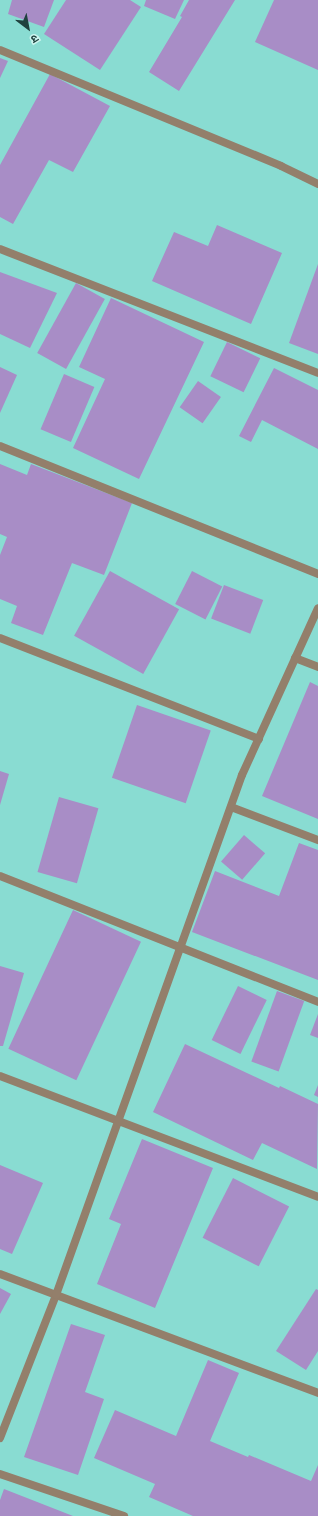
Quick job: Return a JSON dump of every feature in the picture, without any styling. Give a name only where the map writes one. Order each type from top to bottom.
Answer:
[{"type":"street","points":[[0,50],[280,166],[318,184]]},
{"type":"street","points":[[0,249],[318,373]]},
{"type":"street","points":[[0,446],[318,574]]},
{"type":"street","points":[[0,1438],[56,1296],[242,775],[318,608]]},
{"type":"street","points":[[0,638],[259,739]]},
{"type":"street","points":[[296,658],[318,667]]},
{"type":"street","points":[[231,808],[318,840]]},
{"type":"street","points":[[0,876],[318,1002]]},
{"type":"street","points":[[0,1076],[318,1197]]},
{"type":"street","points":[[0,1274],[318,1393]]},
{"type":"street","points":[[0,1474],[124,1516]]},
{"type":"building","points":[[12,0],[54,0],[44,27],[8,14]]},
{"type":"building","points":[[66,0],[130,0],[141,7],[100,70],[44,34]]},
{"type":"building","points":[[146,0],[184,0],[175,19],[144,6]]},
{"type":"building","points":[[189,0],[235,0],[179,91],[149,72],[182,17],[180,16]]},
{"type":"building","points":[[274,0],[318,0],[318,70],[255,42]]},
{"type":"building","points":[[0,58],[8,61],[0,78]]},
{"type":"building","points":[[50,74],[110,106],[73,172],[49,160],[13,224],[0,217],[0,165]]},
{"type":"building","points":[[217,225],[282,253],[251,324],[152,281],[174,232],[208,246]]},
{"type":"building","points":[[318,264],[318,354],[289,343]]},
{"type":"building","points":[[0,272],[57,293],[30,348],[0,334]]},
{"type":"building","points":[[76,283],[105,299],[66,369],[37,353]]},
{"type":"building","points":[[111,298],[204,342],[139,479],[73,448],[105,379],[79,367]]},
{"type":"building","points":[[227,342],[260,358],[244,392],[210,376]]},
{"type":"building","points":[[0,367],[17,375],[0,413]]},
{"type":"building","points":[[274,368],[318,390],[318,449],[262,420],[251,442],[239,436]]},
{"type":"building","points":[[64,374],[94,387],[71,442],[41,429]]},
{"type":"building","points":[[198,381],[221,397],[203,423],[180,407]]},
{"type":"building","points":[[0,464],[27,475],[31,464],[132,503],[104,575],[72,563],[43,635],[11,623],[17,606],[0,599],[0,555],[7,537],[0,534]]},
{"type":"building","points":[[110,571],[179,609],[143,674],[74,636]]},
{"type":"building","points":[[192,571],[222,586],[205,619],[175,604]]},
{"type":"building","points":[[224,585],[263,600],[250,634],[211,619]]},
{"type":"building","points":[[310,682],[318,686],[318,819],[262,796]]},
{"type":"building","points":[[137,705],[211,730],[186,803],[112,778]]},
{"type":"building","points":[[0,771],[9,774],[0,805]]},
{"type":"building","points":[[59,797],[98,808],[77,883],[38,872]]},
{"type":"building","points":[[244,835],[265,853],[242,880],[221,861]]},
{"type":"building","points":[[299,843],[318,850],[318,980],[192,932],[215,871],[279,896]]},
{"type":"building","points":[[73,910],[141,942],[76,1080],[8,1049]]},
{"type":"building","points":[[0,966],[24,973],[3,1046],[0,1046]]},
{"type":"building","points":[[238,986],[267,1000],[240,1054],[212,1040]]},
{"type":"building","points":[[277,991],[304,1001],[279,1071],[251,1061]]},
{"type":"building","points":[[318,1014],[318,1038],[310,1035]]},
{"type":"building","points":[[185,1044],[279,1088],[280,1086],[318,1104],[317,1169],[262,1143],[253,1160],[153,1112]]},
{"type":"building","points":[[318,1085],[318,1097],[314,1095]]},
{"type":"building","points":[[142,1139],[213,1168],[155,1308],[97,1284],[121,1224],[109,1219]]},
{"type":"building","points":[[0,1165],[43,1183],[12,1254],[0,1249]]},
{"type":"building","points":[[233,1178],[289,1207],[259,1266],[203,1238]]},
{"type":"building","points":[[0,1288],[11,1294],[0,1314]]},
{"type":"building","points":[[316,1289],[318,1290],[318,1351],[306,1370],[276,1351]]},
{"type":"building","points":[[71,1324],[105,1335],[85,1392],[104,1399],[78,1475],[24,1457]]},
{"type":"building","points":[[208,1360],[239,1373],[210,1441],[248,1457],[249,1455],[311,1481],[318,1465],[318,1516],[193,1516],[149,1497],[155,1484],[94,1458],[115,1410],[176,1436]]},
{"type":"building","points":[[4,1489],[73,1516],[0,1516],[0,1500]]}]
